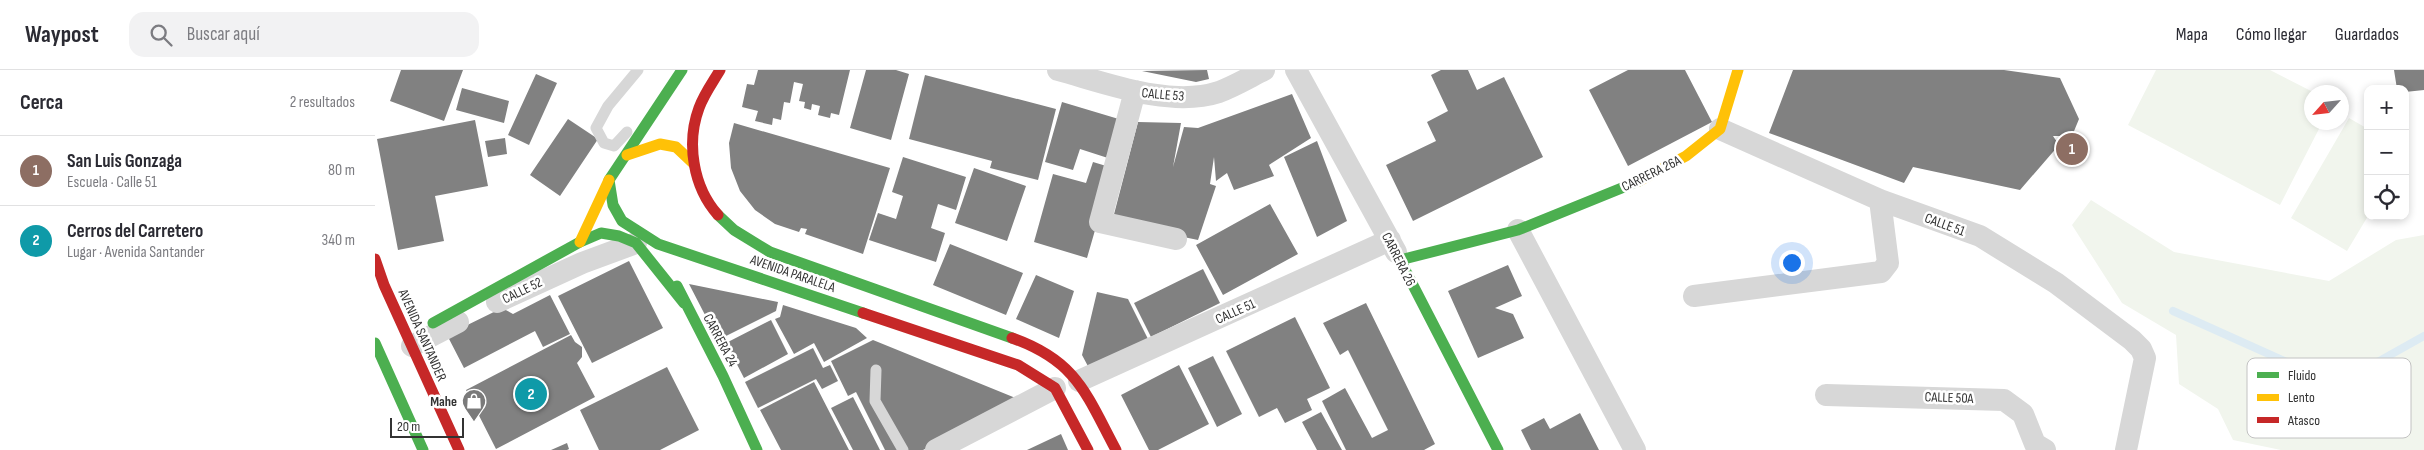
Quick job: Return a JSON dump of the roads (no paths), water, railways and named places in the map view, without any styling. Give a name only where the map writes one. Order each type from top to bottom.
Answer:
[{"type":"main road","points":[[579,242],[615,168],[627,155],[682,70]]},
{"type":"main road","name":"AVENIDA PARALELA","points":[[720,70],[698,109],[694,134],[694,164],[700,188],[715,213],[742,236],[770,252],[1030,344],[1054,357],[1079,381],[1116,450]]},
{"type":"main road","points":[[1720,129],[1735,72]]},
{"type":"main road","name":"CARRERA 26A","points":[[1395,250],[1518,230],[1651,176],[1686,156],[1720,129]]},
{"type":"main road","points":[[627,155],[659,144],[676,147],[694,164]]},
{"type":"main road","name":"AVENIDA PARALELA","points":[[609,180],[610,199],[615,211],[624,225],[647,244],[1018,365],[1055,388]]},
{"type":"main road","name":"CALLE 52","points":[[433,323],[579,242],[601,233],[647,244]]},
{"type":"main road","points":[[647,244],[684,303]]},
{"type":"main road","name":"CARRERA 24","points":[[647,244],[684,303],[723,376],[757,450]]},
{"type":"main road","name":"CARRERA 26","points":[[1395,250],[1498,450]]},
{"type":"main road","name":"AVENIDA SANTANDER","points":[[375,259],[459,450]]},
{"type":"main road","points":[[375,344],[423,450]]},
{"type":"main road","points":[[1055,388],[1088,450]]},
{"type":"street","name":"CALLE 53","points":[[1058,70],[1135,91],[1181,97],[1219,92],[1264,70]]},
{"type":"street","name":"CARRERA 26","points":[[1296,70],[1395,250]]},
{"type":"street","points":[[1135,91],[1100,222],[1176,239]]},
{"type":"street","name":"CALLE 51","points":[[1720,129],[1880,200],[1980,236],[2056,283],[2132,340],[2141,349],[2145,358],[2126,450]]},
{"type":"street","points":[[1695,296],[1881,272],[1888,263],[1880,200]]},
{"type":"street","points":[[1518,230],[1635,450]]},
{"type":"street","name":"CALLE 52","points":[[412,346],[545,279],[647,244]]},
{"type":"street","name":"CALLE 51","points":[[1079,381],[1395,250]]},
{"type":"street","points":[[936,450],[1055,388]]},
{"type":"street","name":"CALLE 50A","points":[[1826,395],[2004,400],[2023,414],[2035,444],[2045,450]]},
{"type":"lane","points":[[638,70],[608,106],[596,128],[604,143],[614,146],[672,70]]},
{"type":"lane","points":[[876,370],[875,401],[903,450]]},
{"type":"waterway","points":[[2173,311],[2278,358]]},
{"type":"waterway","points":[[2385,358],[2424,336]]},
{"type":"place","name":"San Luis Gonzaga","points":[[2072,149]]},
{"type":"place","name":"Cerros del Carretero","points":[[531,394]]},
{"type":"place","name":"Mahe","points":[[474,422]]}]
